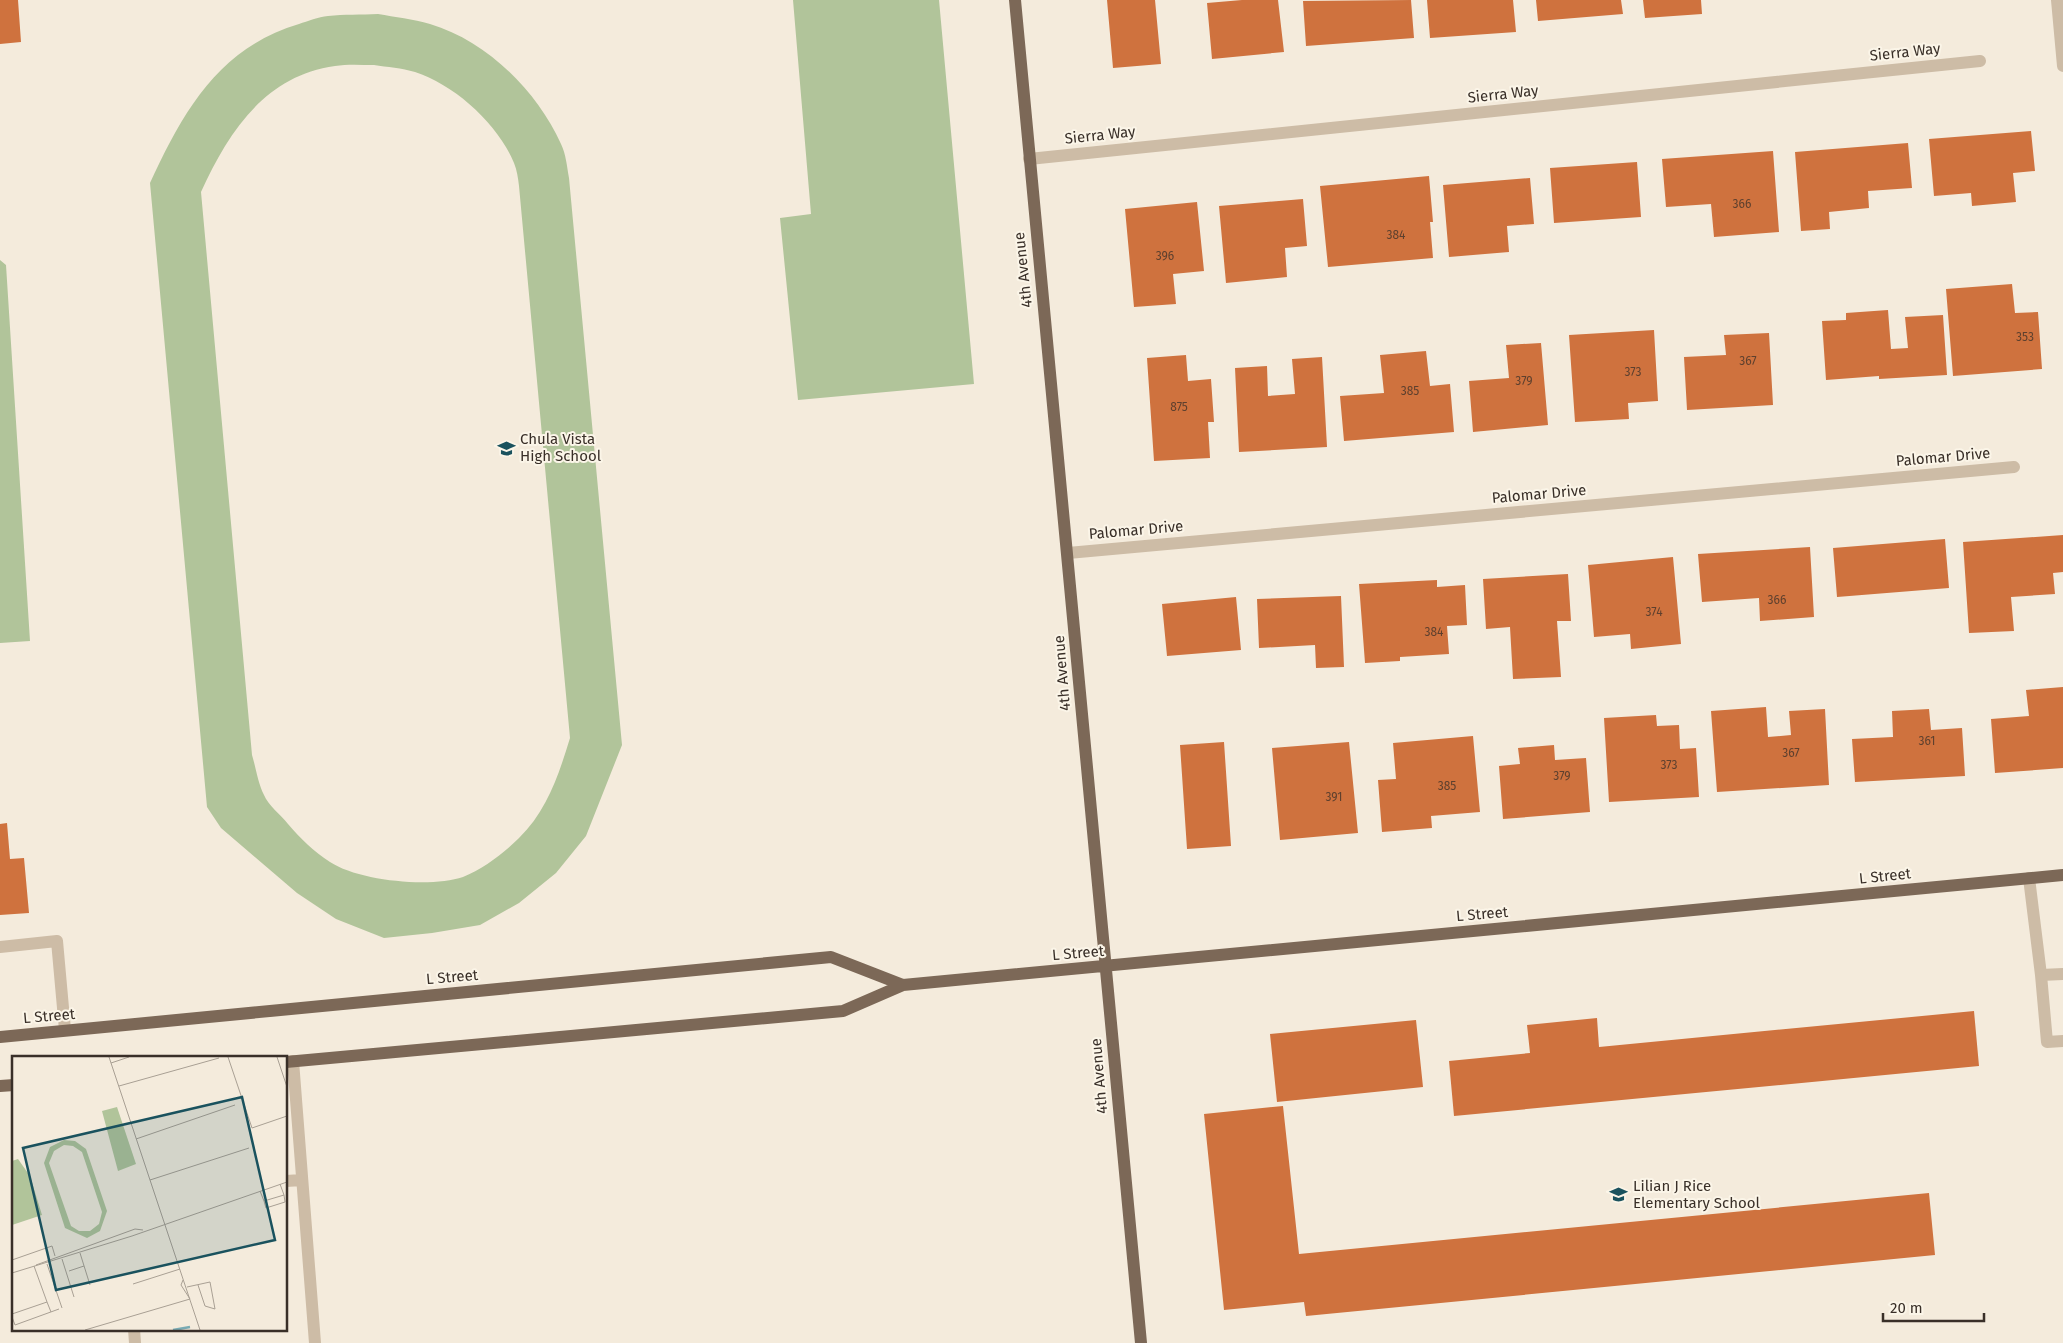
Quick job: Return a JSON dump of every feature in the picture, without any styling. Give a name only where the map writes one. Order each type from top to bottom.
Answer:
[{"type":"main road","name":"4th Avenue","points":[[1014,0],[1068,552],[1141,1343]]},
{"type":"main road","name":"L Street","points":[[289,1061],[843,1012],[903,985],[2063,875]]},
{"type":"main road","name":"L Street","points":[[0,1037],[831,957],[903,985]]},
{"type":"street","points":[[2057,0],[2063,66]]},
{"type":"street","name":"Sierra Way","points":[[1029,158],[1980,61]]},
{"type":"street","name":"Palomar Drive","points":[[1068,552],[2014,467]]},
{"type":"street","points":[[2029,878],[2047,1042],[2063,1041]]},
{"type":"street","points":[[0,947],[57,941],[65,1030]]},
{"type":"street","points":[[2041,975],[2063,974]]},
{"type":"street","points":[[289,1061],[302,1180],[315,1343]]},
{"type":"street","points":[[288,1181],[302,1180]]},
{"type":"street","points":[[134,1330],[135,1343]]},
{"type":"green space","points":[[793,0],[939,0],[974,384],[798,400],[780,218],[811,214]]},
{"type":"green space","points":[[378,14],[430,24],[471,42],[490,55],[524,87],[551,124],[563,148],[569,178],[622,745],[586,836],[556,873],[519,903],[480,925],[384,938],[336,919],[297,893],[221,828],[207,807],[150,183],[190,108],[225,66],[246,49],[271,35],[317,18],[334,15]],"holes":[[[340,65],[374,65],[415,72],[430,78],[460,96],[486,120],[497,134],[507,148],[516,168],[570,738],[545,804],[519,838],[493,860],[471,874],[432,882],[395,881],[376,878],[343,869],[330,862],[318,854],[297,834],[266,799],[260,786],[252,755],[201,192],[223,149],[237,129],[269,95],[288,82],[310,72]]]},
{"type":"green space","points":[[0,260],[6,265],[30,641],[0,643]]},
{"type":"building","points":[[0,0],[18,0],[21,42],[0,44]]},
{"type":"building","points":[[1107,0],[1155,0],[1161,64],[1113,68]]},
{"type":"building","points":[[1242,0],[1278,0],[1284,52],[1212,59],[1207,3]]},
{"type":"building","points":[[1411,0],[1414,38],[1306,46],[1303,1]]},
{"type":"building","points":[[1427,0],[1513,0],[1516,32],[1430,38]]},
{"type":"building","points":[[1536,0],[1621,0],[1623,14],[1538,21]]},
{"type":"building","points":[[1643,0],[1701,0],[1702,14],[1645,18]]},
{"type":"building","points":[[2031,131],[2035,171],[2013,173],[2016,202],[1972,206],[1971,193],[1934,196],[1929,139]]},
{"type":"building","points":[[1908,143],[1912,188],[1868,191],[1869,208],[1829,212],[1830,229],[1801,231],[1795,152]]},
{"type":"building","points":[[1773,151],[1779,232],[1714,237],[1711,204],[1666,207],[1662,159]]},
{"type":"building","points":[[1637,162],[1641,217],[1554,223],[1550,168]]},
{"type":"building","points":[[1429,176],[1433,222],[1430,222],[1433,258],[1328,267],[1320,186]]},
{"type":"building","points":[[1530,178],[1534,224],[1507,226],[1509,252],[1449,257],[1443,185]]},
{"type":"building","points":[[1303,199],[1307,246],[1285,248],[1287,277],[1226,283],[1219,206]]},
{"type":"building","points":[[1197,202],[1204,271],[1173,274],[1176,304],[1134,307],[1125,209]]},
{"type":"building","points":[[2012,284],[2015,313],[2038,312],[2042,369],[1953,376],[1946,289]]},
{"type":"building","points":[[1888,310],[1891,349],[1908,348],[1905,317],[1943,315],[1947,375],[1879,379],[1879,376],[1826,380],[1822,321],[1846,320],[1846,313]]},
{"type":"building","points":[[1654,330],[1658,401],[1628,403],[1629,419],[1575,422],[1569,335]]},
{"type":"building","points":[[1769,333],[1773,405],[1687,410],[1684,357],[1726,355],[1724,335]]},
{"type":"building","points":[[1541,343],[1548,425],[1473,432],[1469,381],[1509,378],[1506,345]]},
{"type":"building","points":[[1426,351],[1430,386],[1450,384],[1454,432],[1344,441],[1340,396],[1384,393],[1380,355]]},
{"type":"building","points":[[1186,355],[1188,381],[1211,379],[1214,422],[1208,422],[1210,458],[1154,461],[1147,358]]},
{"type":"building","points":[[1322,357],[1327,447],[1239,452],[1235,368],[1267,366],[1268,396],[1295,394],[1292,359]]},
{"type":"building","points":[[2063,535],[2063,572],[2053,573],[2055,594],[2011,597],[2014,631],[1969,633],[1963,542]]},
{"type":"building","points":[[1945,539],[1949,588],[1837,597],[1833,548]]},
{"type":"building","points":[[1810,547],[1814,617],[1760,621],[1759,598],[1702,602],[1698,554]]},
{"type":"building","points":[[1673,557],[1681,644],[1631,649],[1630,634],[1594,637],[1588,565]]},
{"type":"building","points":[[1568,574],[1571,621],[1557,621],[1561,677],[1513,679],[1510,627],[1486,629],[1483,579]]},
{"type":"building","points":[[1437,580],[1437,587],[1465,585],[1467,625],[1447,626],[1449,654],[1400,657],[1400,661],[1365,663],[1359,584]]},
{"type":"building","points":[[1341,596],[1344,667],[1316,668],[1315,645],[1259,648],[1257,599]]},
{"type":"building","points":[[1236,597],[1241,650],[1167,656],[1162,604]]},
{"type":"building","points":[[2063,687],[2063,768],[1995,773],[1991,719],[2029,716],[2026,690]]},
{"type":"building","points":[[1766,707],[1768,737],[1791,735],[1789,711],[1825,709],[1829,785],[1717,792],[1711,711]]},
{"type":"building","points":[[1929,709],[1931,730],[1962,728],[1965,776],[1855,782],[1852,739],[1893,737],[1892,711]]},
{"type":"building","points":[[1656,715],[1657,726],[1679,725],[1680,749],[1696,748],[1699,797],[1609,802],[1604,718]]},
{"type":"building","points":[[1473,736],[1480,812],[1431,816],[1432,828],[1382,832],[1378,780],[1396,779],[1393,743]]},
{"type":"building","points":[[1224,742],[1231,846],[1187,849],[1180,745]]},
{"type":"building","points":[[1349,742],[1358,833],[1280,840],[1272,748]]},
{"type":"building","points":[[1554,745],[1555,760],[1586,758],[1590,812],[1503,819],[1499,766],[1520,764],[1518,748]]},
{"type":"building","points":[[7,823],[10,859],[24,858],[29,913],[0,915],[0,824]]},
{"type":"building","points":[[1974,1011],[1979,1066],[1454,1116],[1449,1061],[1530,1053],[1527,1025],[1597,1018],[1599,1047]]},
{"type":"building","points":[[1416,1020],[1423,1087],[1277,1102],[1270,1034]]},
{"type":"building","points":[[1283,1106],[1299,1254],[1929,1193],[1935,1255],[1306,1316],[1304,1302],[1224,1310],[1204,1114]]},
{"type":"place","name":"Chula Vista High School","points":[[506,448]]},
{"type":"place","name":"Lilian J Rice Elementary School","points":[[1619,1195]]}]
